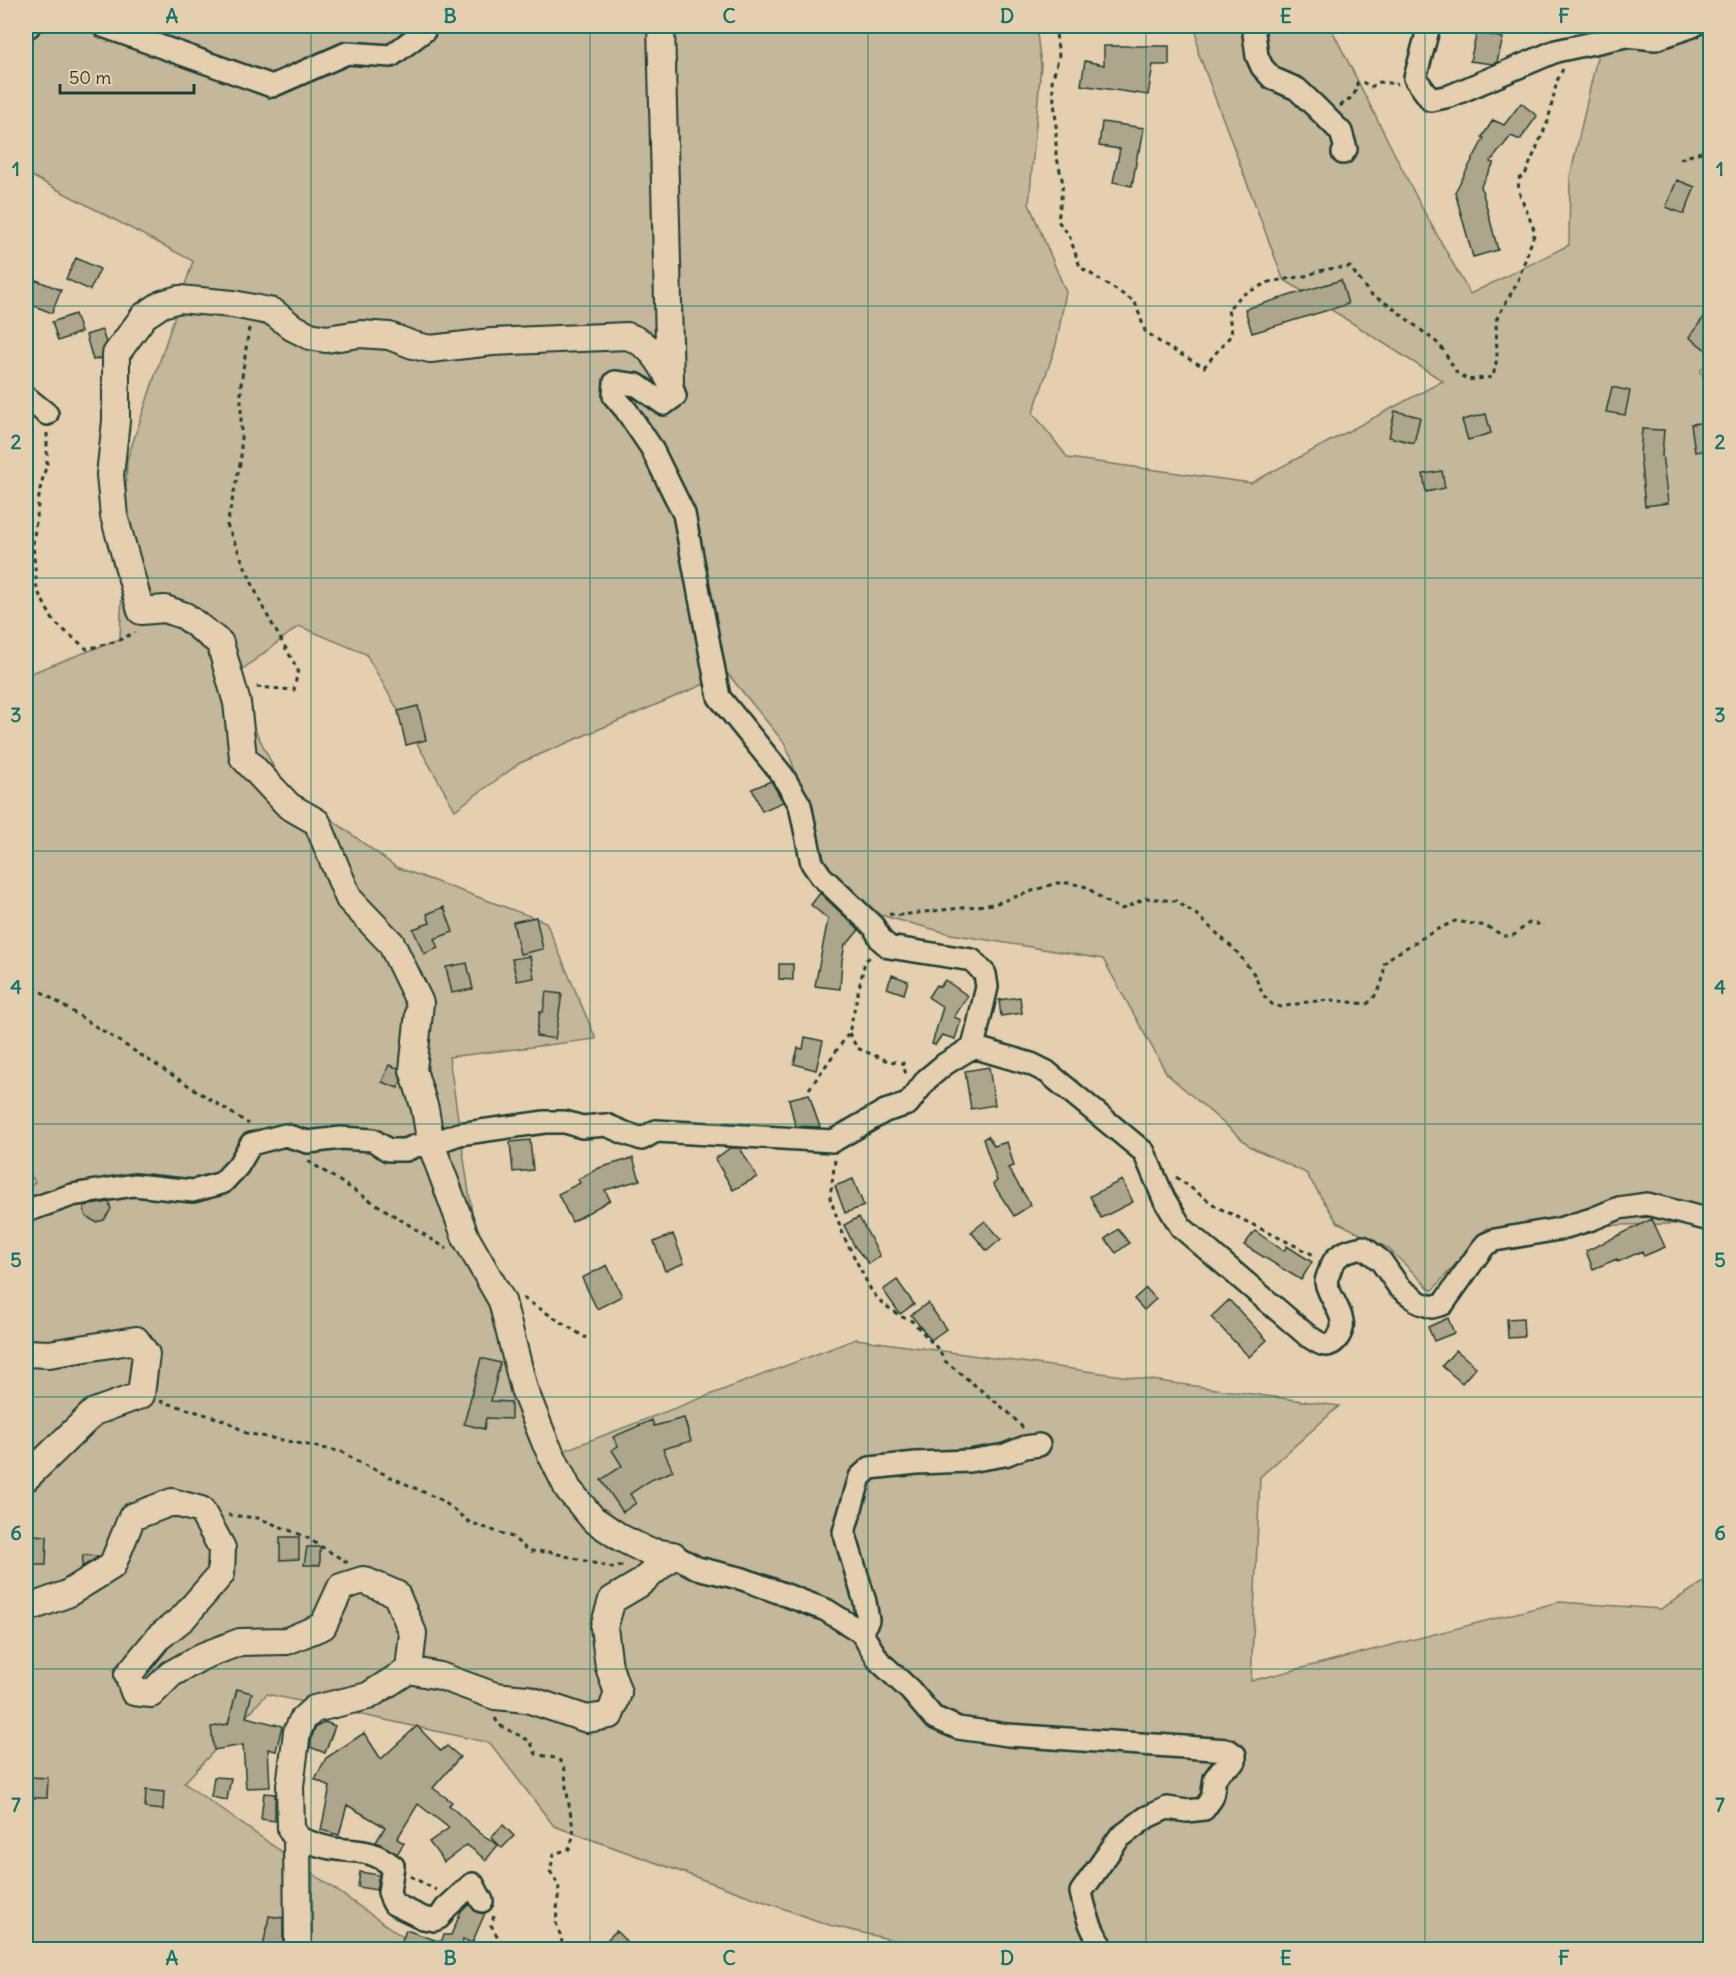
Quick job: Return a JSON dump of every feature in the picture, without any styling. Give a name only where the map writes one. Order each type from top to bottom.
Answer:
[{"type":"street","points":[[103,26],[272,86],[347,53],[391,56],[424,31],[423,26]]},
{"type":"street","points":[[661,26],[670,381]]},
{"type":"street","points":[[1253,26],[1257,56],[1262,67],[1272,78],[1297,89],[1341,132],[1346,149],[1343,153]]},
{"type":"street","points":[[1429,26],[1415,78],[1431,100],[1450,96],[1557,51],[1626,36],[1655,39],[1693,26]]},
{"type":"street","points":[[26,1211],[72,1195],[134,1185],[193,1191],[222,1183],[238,1166],[251,1144],[285,1135],[308,1142],[341,1138],[373,1140],[388,1150],[406,1150],[431,1144],[459,1134],[545,1122],[565,1122],[582,1127],[606,1125],[625,1134],[642,1138],[656,1131],[834,1141],[885,1111],[908,1104],[927,1079],[945,1064],[973,1047],[987,987],[985,974],[972,960],[890,947],[881,940],[874,927],[821,876],[812,862],[800,805],[783,776],[719,697],[684,514],[651,447],[614,396],[615,382],[637,385],[664,404],[675,396],[662,363],[638,340],[627,336],[492,342],[430,349],[389,336],[360,334],[326,339],[310,336],[292,327],[273,312],[233,304],[179,299],[162,304],[144,316],[116,354],[116,421],[110,475],[114,516],[141,611],[165,609],[185,616],[220,643],[237,703],[243,757],[289,806],[317,822],[349,899],[391,943],[420,1003],[413,1070],[425,1109],[431,1144],[466,1238],[502,1301],[524,1389],[546,1442],[568,1489],[593,1519],[621,1538],[647,1551],[673,1555],[697,1568],[743,1579],[826,1610],[861,1632],[879,1661],[910,1690],[933,1717],[958,1728],[1008,1735],[1227,1750],[1235,1755],[1235,1761],[1221,1770],[1215,1778],[1212,1798],[1204,1809],[1187,1811],[1167,1808],[1147,1817],[1119,1838],[1081,1892],[1084,1907],[1097,1940],[1105,1950]]},
{"type":"street","points":[[26,397],[47,414]]},
{"type":"street","points":[[973,1047],[1030,1064],[1047,1072],[1144,1152],[1164,1199],[1181,1227],[1308,1336],[1322,1344],[1329,1345],[1335,1341],[1343,1326],[1342,1318],[1326,1282],[1331,1264],[1339,1255],[1348,1250],[1363,1247],[1381,1261],[1399,1287],[1420,1303],[1432,1307],[1443,1304],[1481,1250],[1486,1244],[1495,1240],[1559,1229],[1619,1208],[1647,1204],[1710,1220]]},
{"type":"street","points":[[26,1353],[49,1353],[136,1340],[146,1354],[141,1395],[93,1412],[26,1478]]},
{"type":"street","points":[[861,1632],[868,1620],[865,1602],[844,1532],[860,1477],[870,1468],[969,1461],[1005,1455],[1025,1447],[1039,1445]]},
{"type":"street","points":[[26,1609],[67,1594],[112,1566],[132,1517],[172,1502],[201,1510],[222,1548],[221,1575],[183,1618],[159,1637],[128,1675],[134,1692],[151,1695],[171,1674],[204,1656],[240,1642],[287,1641],[323,1626],[341,1587],[363,1580],[396,1594],[413,1633],[409,1670]]},
{"type":"street","points":[[298,1950],[297,1838],[291,1829],[290,1786],[297,1732],[303,1719],[314,1709],[368,1696],[409,1670],[440,1676],[495,1696],[527,1699],[587,1719],[610,1714],[618,1693],[609,1667],[604,1627],[612,1600],[639,1584],[673,1555]]},
{"type":"street","points":[[297,1838],[328,1848],[370,1852],[393,1866],[389,1892],[394,1904],[423,1918],[434,1920],[439,1918],[446,1908],[473,1884],[482,1901]]},
{"type":"path","points":[[1055,26],[1059,56],[1052,81],[1056,121],[1056,154],[1062,183],[1058,221],[1069,235],[1080,267],[1135,302],[1145,331],[1165,346],[1204,367],[1232,334],[1228,309],[1242,295],[1269,282],[1305,276],[1326,269],[1350,267],[1370,294],[1389,305],[1440,345],[1457,373],[1468,380],[1493,377],[1497,358],[1496,320],[1517,283],[1534,232],[1519,192],[1518,179],[1525,175],[1548,122],[1557,81],[1564,65],[1579,46]]},
{"type":"path","points":[[1331,123],[1335,118],[1336,109],[1354,96],[1359,81],[1371,87],[1380,82],[1398,84],[1410,75],[1415,78]]},
{"type":"path","points":[[1680,159],[1710,149]]},
{"type":"path","points":[[230,679],[257,687],[294,690],[298,670],[262,606],[227,525],[240,459],[241,384],[252,308]]},
{"type":"path","points":[[47,414],[47,463],[40,489],[33,545],[37,590],[54,622],[87,649],[120,640],[137,631],[141,611]]},
{"type":"path","points":[[809,1089],[849,1032],[865,961],[870,956],[874,927],[886,914],[900,915],[994,904],[1056,883],[1087,887],[1103,900],[1122,909],[1146,898],[1176,901],[1197,915],[1237,952],[1254,974],[1263,995],[1273,1005],[1281,1008],[1330,1000],[1367,1004],[1374,998],[1384,979],[1384,964],[1391,957],[1455,921],[1486,926],[1504,936],[1514,935],[1529,923],[1544,925]]},
{"type":"path","points":[[849,1032],[857,1048],[888,1061],[903,1063],[906,1069],[908,1104]]},
{"type":"path","points":[[834,1141],[835,1165],[830,1198],[844,1237],[872,1292],[882,1303],[900,1316],[912,1321],[938,1349],[945,1361],[1008,1412],[1039,1445]]},
{"type":"path","points":[[1175,1176],[1217,1207],[1331,1264]]},
{"type":"path","points":[[141,1395],[227,1421],[246,1433],[343,1452],[356,1461],[443,1501],[469,1522],[512,1537],[529,1551],[550,1552],[612,1568],[633,1563]]},
{"type":"path","points":[[201,1510],[258,1518],[304,1536],[348,1563],[363,1580]]},
{"type":"path","points":[[495,1696],[493,1715],[499,1725],[530,1741],[536,1754],[559,1759],[565,1770],[574,1834],[569,1849],[554,1854],[550,1871],[559,1886],[556,1923],[562,1939],[560,1950]]},
{"type":"path","points":[[393,1866],[435,1890],[446,1908]]},
{"type":"path","points":[[482,1901],[494,1906],[495,1917],[491,1926],[505,1950]]},
{"type":"shaded area","points":[[26,26],[1036,26],[1041,65],[1029,204],[1066,292],[1056,345],[1033,413],[1068,458],[1251,483],[1443,381],[1283,279],[1198,52],[1196,26],[1330,26],[1421,206],[1470,294],[1569,245],[1570,177],[1604,26],[1710,26],[1710,359],[1700,371],[1710,387],[1710,1223],[1487,1228],[1432,1291],[1388,1248],[1337,1222],[1306,1173],[1251,1147],[1167,1074],[1103,959],[951,934],[880,915],[827,866],[786,745],[728,674],[520,763],[455,810],[366,654],[299,626],[230,679],[281,782],[396,867],[546,922],[596,1039],[449,1057],[472,1213],[552,1455],[856,1339],[1339,1406],[1260,1477],[1251,1681],[1559,1602],[1661,1609],[1710,1578],[1710,1949],[931,1949],[829,1925],[554,1826],[490,1743],[267,1694],[184,1783],[420,1949],[26,1949],[26,1190],[35,1182],[26,1167],[26,675],[120,639],[127,460],[193,261],[26,173]]},
{"type":"building","points":[[1477,32],[1503,38],[1497,62],[1493,64],[1470,61]]},
{"type":"building","points":[[1104,46],[1169,46],[1169,65],[1153,65],[1148,95],[1081,85],[1085,61],[1104,65]]},
{"type":"building","points":[[1521,103],[1537,116],[1520,140],[1511,136],[1490,162],[1494,163],[1481,186],[1498,250],[1473,257],[1455,192],[1493,120],[1504,125]]},
{"type":"building","points":[[1102,122],[1144,128],[1132,186],[1113,182],[1120,149],[1099,146]]},
{"type":"building","points":[[1677,180],[1695,187],[1684,214],[1666,207]]},
{"type":"building","points":[[76,258],[100,269],[90,290],[66,279]]},
{"type":"building","points":[[36,280],[61,290],[52,313],[27,303]]},
{"type":"building","points":[[1341,280],[1348,304],[1252,333],[1245,309]]},
{"type":"building","points":[[1710,309],[1710,353],[1689,337]]},
{"type":"building","points":[[75,314],[81,332],[58,341],[52,322]]},
{"type":"building","points":[[102,330],[106,343],[101,358],[93,360],[86,335]]},
{"type":"building","points":[[1612,387],[1630,391],[1625,415],[1606,412]]},
{"type":"building","points":[[1395,411],[1420,417],[1414,443],[1389,437]]},
{"type":"building","points":[[1486,414],[1491,433],[1468,440],[1462,420]]},
{"type":"building","points":[[1710,422],[1710,450],[1695,452],[1691,424]]},
{"type":"building","points":[[1642,429],[1664,430],[1662,454],[1668,503],[1645,506],[1640,455]]},
{"type":"building","points":[[1442,471],[1445,488],[1426,492],[1423,474]]},
{"type":"building","points":[[418,706],[426,740],[406,745],[398,711]]},
{"type":"building","points":[[771,781],[783,802],[762,811],[752,789]]},
{"type":"building","points":[[820,893],[859,930],[845,944],[840,989],[815,986],[828,919],[811,905]]},
{"type":"building","points":[[444,907],[453,932],[434,939],[438,948],[424,954],[413,929],[430,923],[427,914]]},
{"type":"building","points":[[536,917],[543,949],[520,954],[513,922]]},
{"type":"building","points":[[530,956],[534,978],[517,981],[512,959]]},
{"type":"building","points":[[467,963],[473,989],[452,993],[446,967]]},
{"type":"building","points":[[779,964],[793,964],[793,980],[779,979]]},
{"type":"building","points":[[892,975],[908,981],[904,994],[887,988]]},
{"type":"building","points":[[945,980],[968,996],[954,1017],[961,1020],[955,1039],[942,1035],[935,1045],[932,1044],[943,1007],[928,997],[936,985],[940,987]]},
{"type":"building","points":[[546,992],[562,994],[555,1039],[536,1036]]},
{"type":"building","points":[[1020,997],[1022,1013],[1001,1016],[999,1000]]},
{"type":"building","points":[[805,1037],[823,1041],[816,1070],[794,1064],[798,1048],[803,1049]]},
{"type":"building","points":[[389,1065],[398,1068],[401,1081],[398,1088],[382,1082]]},
{"type":"building","points":[[989,1067],[995,1105],[971,1109],[965,1071]]},
{"type":"building","points":[[809,1094],[820,1127],[796,1126],[794,1121],[789,1099]]},
{"type":"building","points":[[988,1136],[994,1146],[1007,1142],[1014,1166],[1008,1168],[1031,1205],[1014,1216],[993,1184],[997,1181],[983,1139]]},
{"type":"building","points":[[530,1140],[533,1170],[513,1172],[510,1142]]},
{"type":"building","points":[[730,1148],[740,1148],[757,1177],[733,1190],[715,1159]]},
{"type":"building","points":[[633,1158],[640,1180],[605,1190],[610,1200],[572,1222],[558,1194],[580,1183],[578,1179],[599,1168]]},
{"type":"building","points":[[853,1179],[864,1206],[845,1213],[835,1186]]},
{"type":"building","points":[[1122,1180],[1133,1202],[1101,1218],[1090,1196]]},
{"type":"building","points":[[109,1202],[111,1209],[104,1220],[96,1222],[85,1215],[84,1206]]},
{"type":"building","points":[[859,1217],[880,1256],[869,1264],[855,1247],[844,1225]]},
{"type":"building","points":[[1652,1219],[1665,1247],[1644,1256],[1642,1251],[1618,1262],[1617,1259],[1593,1269],[1586,1251]]},
{"type":"building","points":[[985,1221],[1001,1239],[987,1251],[971,1232]]},
{"type":"building","points":[[1118,1229],[1129,1243],[1116,1253],[1105,1239]]},
{"type":"building","points":[[1255,1231],[1284,1251],[1287,1246],[1312,1262],[1301,1280],[1244,1245]]},
{"type":"building","points":[[673,1234],[684,1263],[665,1271],[654,1242]]},
{"type":"building","points":[[607,1265],[622,1296],[597,1309],[582,1278]]},
{"type":"building","points":[[897,1280],[914,1304],[900,1314],[883,1290]]},
{"type":"building","points":[[1146,1288],[1156,1299],[1144,1310],[1134,1299]]},
{"type":"building","points":[[1229,1300],[1267,1340],[1249,1357],[1211,1317]]},
{"type":"building","points":[[928,1303],[946,1329],[931,1340],[911,1315]]},
{"type":"building","points":[[1448,1318],[1454,1333],[1434,1341],[1428,1327]]},
{"type":"building","points":[[1523,1318],[1524,1337],[1508,1338],[1507,1319]]},
{"type":"building","points":[[1456,1350],[1476,1367],[1462,1383],[1442,1366]]},
{"type":"building","points":[[481,1358],[500,1363],[491,1401],[511,1402],[511,1419],[486,1418],[484,1429],[464,1424]]},
{"type":"building","points":[[684,1418],[691,1441],[663,1449],[673,1471],[651,1480],[630,1494],[636,1503],[623,1512],[601,1480],[622,1466],[612,1450],[618,1446],[613,1437],[652,1420],[654,1426]]},
{"type":"building","points":[[32,1535],[47,1536],[46,1565],[31,1565]]},
{"type":"building","points":[[280,1537],[299,1537],[299,1559],[280,1560]]},
{"type":"building","points":[[307,1547],[320,1547],[320,1565],[304,1565]]},
{"type":"building","points":[[83,1555],[98,1556],[98,1557],[82,1567]]},
{"type":"building","points":[[237,1689],[252,1693],[246,1717],[282,1726],[276,1751],[268,1749],[270,1787],[246,1788],[243,1745],[214,1750],[211,1727],[228,1724]]},
{"type":"building","points":[[325,1722],[335,1726],[325,1753],[310,1747],[315,1728]]},
{"type":"building","points":[[417,1726],[441,1751],[447,1746],[460,1757],[433,1788],[452,1802],[449,1805],[480,1833],[498,1845],[486,1860],[467,1845],[444,1862],[429,1842],[449,1828],[418,1804],[397,1839],[404,1843],[397,1854],[376,1842],[385,1827],[347,1805],[339,1835],[321,1830],[330,1787],[315,1779],[326,1758],[364,1733],[381,1759]]},
{"type":"building","points":[[28,1777],[48,1778],[47,1798],[28,1798]]},
{"type":"building","points":[[214,1777],[231,1778],[227,1800],[211,1797]]},
{"type":"building","points":[[146,1790],[164,1792],[163,1810],[145,1808]]},
{"type":"building","points":[[264,1793],[275,1794],[275,1821],[261,1819]]},
{"type":"building","points":[[503,1825],[514,1836],[502,1848],[491,1837]]},
{"type":"building","points":[[360,1872],[379,1875],[376,1890],[358,1887]]},
{"type":"building","points":[[469,1904],[476,1912],[485,1913],[472,1943],[463,1939],[462,1950],[399,1950],[406,1930],[441,1942],[444,1935],[451,1935],[461,1912]]},
{"type":"building","points":[[269,1916],[283,1918],[283,1950],[263,1947]]},
{"type":"building","points":[[616,1931],[635,1950],[597,1950]]}]
